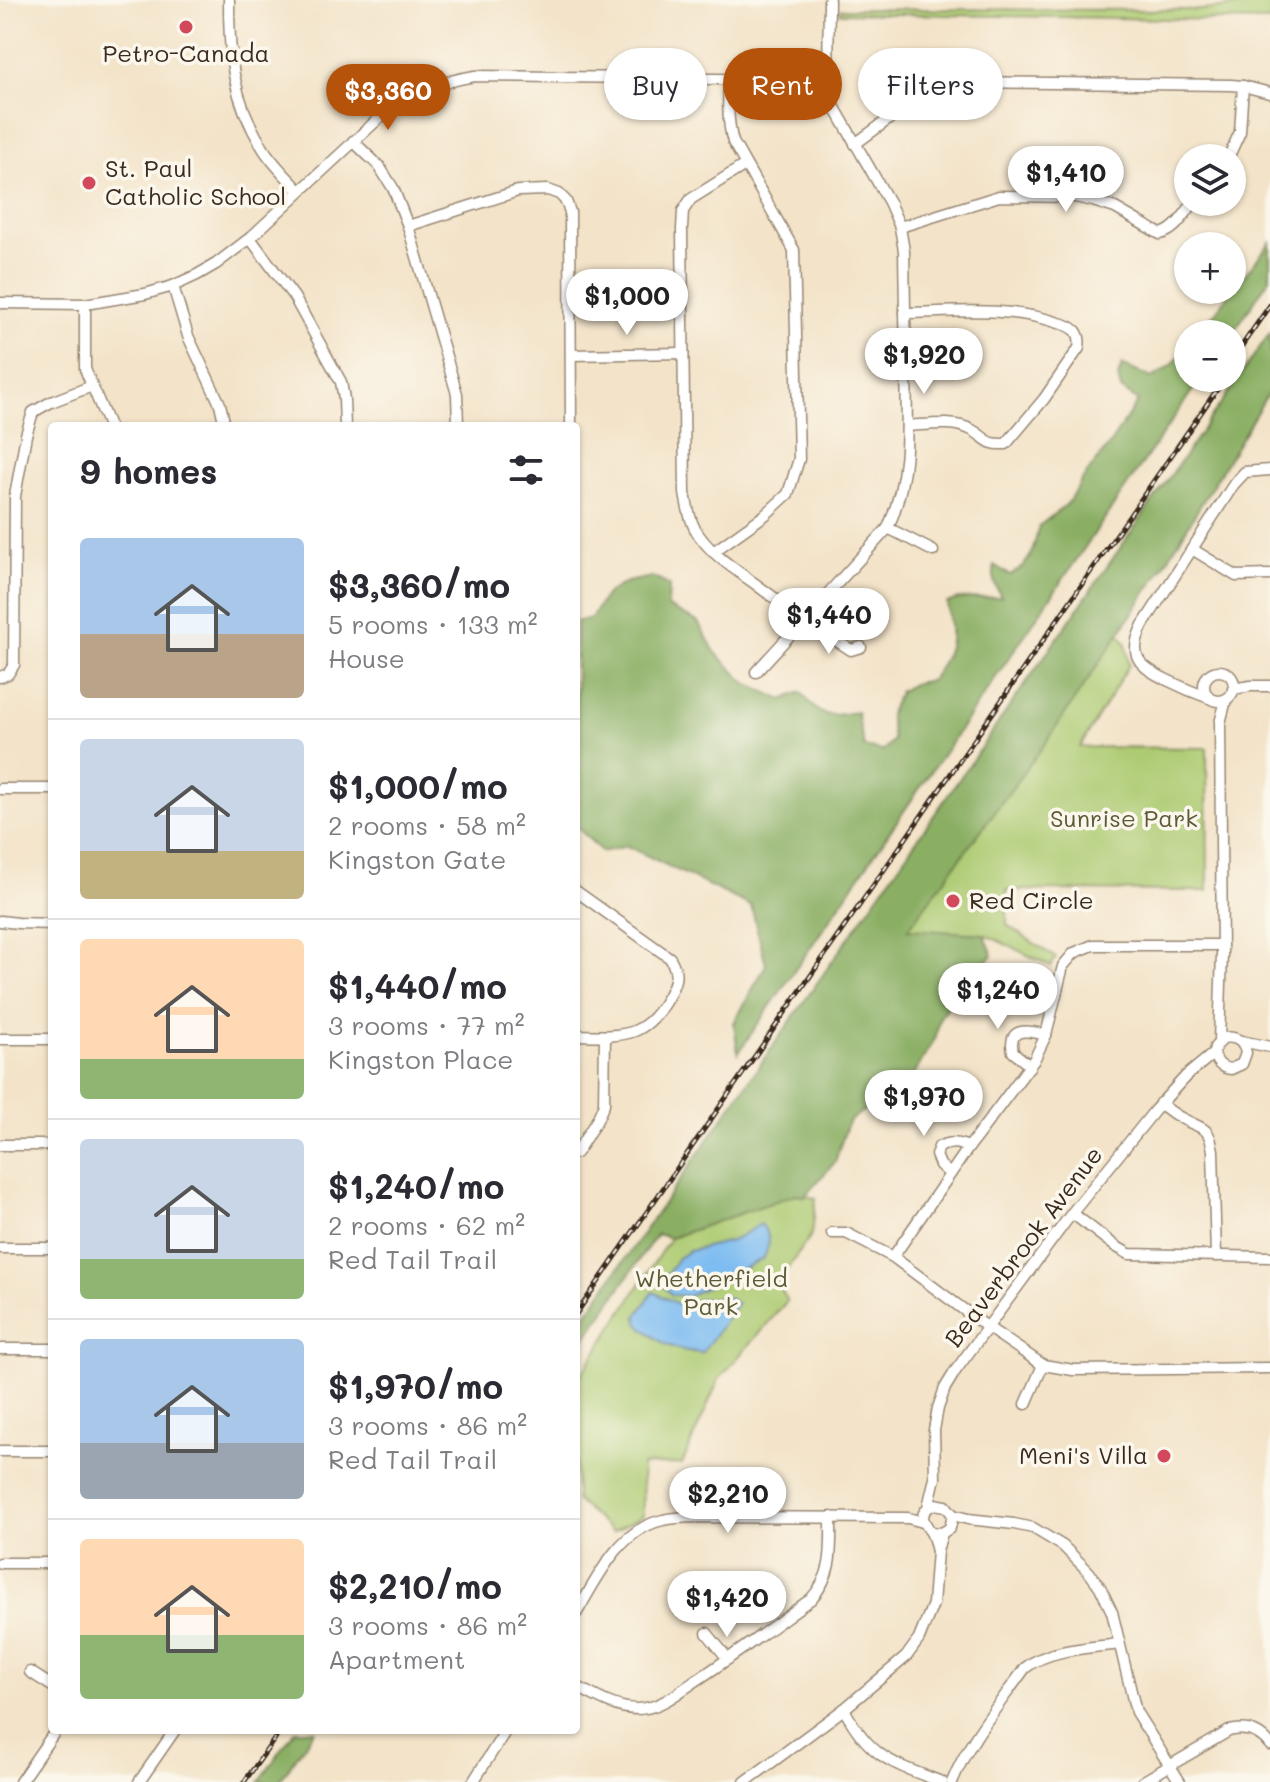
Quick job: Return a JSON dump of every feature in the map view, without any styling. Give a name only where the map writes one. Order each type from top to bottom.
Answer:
[{"type":"street","points":[[229,0],[234,80],[244,113],[264,151],[299,190]]},
{"type":"street","points":[[828,48],[829,0]]},
{"type":"street","points":[[0,303],[85,304],[173,286],[216,264],[250,238],[390,108],[430,86],[490,76],[723,78]]},
{"type":"street","points":[[855,144],[930,89],[958,82],[1243,86],[1270,93]]},
{"type":"street","points":[[1234,144],[1240,132],[1243,86]]},
{"type":"street","points":[[713,552],[765,515],[788,494],[799,459],[794,250],[733,142],[728,120]]},
{"type":"street","points":[[756,672],[888,528],[904,480],[907,426],[904,251],[900,227],[875,175],[842,120]]},
{"type":"street","points":[[353,141],[379,166],[393,188],[408,226],[457,394],[458,422]]},
{"type":"street","points":[[745,165],[691,199],[683,211],[685,493],[694,527],[713,552],[804,621],[851,650],[861,647]]},
{"type":"street","points":[[408,226],[518,191],[548,190],[566,201],[570,212],[571,422]]},
{"type":"street","points":[[900,227],[999,196],[1075,197],[1093,201],[1115,208],[1160,234],[1174,228],[1183,216]]},
{"type":"street","points":[[250,238],[294,297],[341,382],[345,422]]},
{"type":"street","points":[[173,286],[188,336],[220,404],[224,422]]},
{"type":"street","points":[[85,304],[85,369],[107,422]]},
{"type":"street","points":[[905,313],[1017,312],[1067,325],[1076,331],[1080,339],[1079,348],[1044,399],[1006,444],[994,445],[971,430],[955,425],[907,426]]},
{"type":"street","points":[[571,355],[683,353]]},
{"type":"street","points":[[0,677],[8,674],[14,665],[15,496],[33,412],[92,386]]},
{"type":"street","points":[[1226,700],[1210,699],[1146,669],[1138,659],[1135,644],[1143,625],[1234,484],[1245,472],[1270,470]]},
{"type":"street","points":[[888,528],[933,551]]},
{"type":"street","points":[[1192,549],[1236,576],[1270,575]]},
{"type":"street","points":[[1220,723],[1204,689],[1206,679],[1209,674],[1219,671],[1225,673],[1233,685]]},
{"type":"street","points":[[1182,688],[1206,679]]},
{"type":"street","points":[[1233,685],[1270,686]]},
{"type":"street","points":[[1220,1066],[1214,1053],[1219,1041],[1221,1013],[1220,723],[1233,685]]},
{"type":"street","points":[[0,789],[48,789]]},
{"type":"street","points":[[580,894],[660,949],[676,968],[677,979],[650,1023],[638,1030],[605,1036],[580,1035]]},
{"type":"street","points":[[0,921],[48,924]]},
{"type":"street","points":[[893,1257],[1030,1066],[1046,1035],[1063,966],[1074,953],[1093,945],[1222,945]]},
{"type":"street","points":[[1221,1013],[1246,1053],[1245,1059]]},
{"type":"street","points":[[1030,1066],[1013,1052],[1014,1038],[1022,1030],[1046,1035]]},
{"type":"street","points":[[580,1147],[604,1104],[605,1036]]},
{"type":"street","points":[[1219,1041],[1224,1038],[1238,1039],[1270,1048]]},
{"type":"street","points":[[0,1039],[48,1039]]},
{"type":"street","points":[[1200,1066],[1237,1068],[1245,1059],[1270,1048]]},
{"type":"street","name":"Beaverbrook Avenue","points":[[925,1513],[935,1478],[934,1430],[938,1408],[956,1370],[1072,1213],[1160,1103],[1214,1053]]},
{"type":"street","points":[[1160,1103],[1181,1119],[1202,1127],[1211,1136],[1216,1256]]},
{"type":"street","points":[[950,1174],[940,1165],[936,1155],[939,1147],[948,1142],[969,1147]]},
{"type":"street","points":[[0,1145],[48,1145]]},
{"type":"street","points":[[1072,1213],[1129,1254],[1270,1257]]},
{"type":"street","points":[[832,1233],[846,1233],[893,1257],[1043,1365],[1073,1370],[1270,1368]]},
{"type":"street","points":[[0,1248],[48,1248]]},
{"type":"street","points":[[0,1349],[48,1349]]},
{"type":"street","points":[[1026,1404],[1043,1365]]},
{"type":"street","points":[[0,1451],[48,1451]]},
{"type":"street","name":"Beaverbrook Avenue","points":[[935,1478],[950,1510]]},
{"type":"street","points":[[580,1608],[613,1555],[630,1536],[664,1519],[908,1518],[925,1513],[934,1504],[968,1519],[1033,1528],[1063,1546],[1100,1587],[1112,1612],[1136,1712],[1180,1782]]},
{"type":"street","points":[[745,1782],[759,1778],[906,1657],[919,1639],[933,1604],[937,1551],[950,1510]]},
{"type":"street","points":[[925,1513],[941,1531]]},
{"type":"street","points":[[580,1688],[612,1704],[644,1709],[664,1702],[728,1659],[811,1599],[820,1589],[831,1561],[831,1517]]},
{"type":"street","points":[[941,1531],[968,1519]]},
{"type":"street","points":[[0,1563],[48,1563]]},
{"type":"street","points":[[707,1633],[728,1659]]},
{"type":"street","points":[[952,1782],[974,1738],[1025,1668],[1049,1655],[1119,1644]]},
{"type":"street","points":[[30,1672],[48,1683]]},
{"type":"street","points":[[844,1709],[857,1732],[889,1762],[942,1782]]},
{"type":"street","points":[[1142,1782],[1229,1731],[1246,1729],[1259,1734],[1270,1745]]},
{"type":"street","points":[[20,1782],[53,1734]]},
{"type":"street","points":[[139,1782],[172,1734]]},
{"type":"street","points":[[473,1782],[503,1734]]},
{"type":"green space","points":[[1270,2],[1270,21],[840,13],[841,9],[1203,10]]},
{"type":"green space","points":[[1270,243],[1270,278],[1242,320],[1209,320],[1222,304],[1246,304],[1246,273]]},
{"type":"green space","points":[[1270,333],[1270,390],[1162,569],[1047,741],[908,929],[984,934],[993,955],[939,1019],[936,1037],[907,1086],[892,1089],[848,1122],[835,1162],[804,1197],[796,1194],[670,1238],[657,1234],[580,1346],[580,1323],[1229,392],[1246,392],[1246,367]]},
{"type":"green space","points":[[1174,363],[1174,392],[1191,392],[738,1053],[734,1023],[766,965],[751,906],[627,846],[602,852],[580,830],[580,621],[591,618],[607,593],[627,582],[652,577],[669,585],[668,607],[698,622],[715,652],[746,683],[783,700],[801,692],[814,708],[825,714],[857,712],[864,747],[883,751],[893,740],[889,714],[900,691],[915,683],[931,680],[944,660],[950,644],[947,603],[958,599],[1001,597],[994,582],[994,565],[1010,575],[1023,565],[1031,555],[1039,526],[1067,504],[1138,401],[1121,389],[1118,377],[1122,365],[1152,378]]},
{"type":"green space","name":"Sunrise Park","points":[[1119,633],[1126,644],[1129,665],[1080,747],[1207,748],[1208,891],[1007,890],[1007,925],[1056,958],[1051,966],[984,934],[907,930]]},
{"type":"green space","name":"Whetherfield Park","points":[[796,1194],[816,1198],[812,1234],[778,1282],[787,1301],[719,1379],[682,1464],[642,1465],[643,1516],[612,1532],[580,1504],[580,1377],[670,1238]]},
{"type":"green space","points":[[292,1734],[312,1734],[279,1782],[259,1782]]},
{"type":"water","points":[[761,1224],[769,1240],[764,1258],[689,1296],[672,1295],[663,1286],[678,1258],[689,1251],[731,1241]]},
{"type":"water","points":[[653,1292],[678,1304],[728,1297],[737,1304],[702,1353],[692,1352],[667,1345],[638,1323],[637,1316]]},
{"type":"railway","points":[[1246,340],[1270,305]]},
{"type":"railway","points":[[580,1308],[1215,392]]},
{"type":"railway","points":[[244,1782],[278,1734]]},
{"type":"place","name":"Petro-Canada","points":[[186,27]]},
{"type":"place","name":"St. Paul Catholic School","points":[[89,183]]},
{"type":"place","name":"Red Circle","points":[[953,901]]},
{"type":"place","name":"Meni's Villa","points":[[1164,1456]]}]
